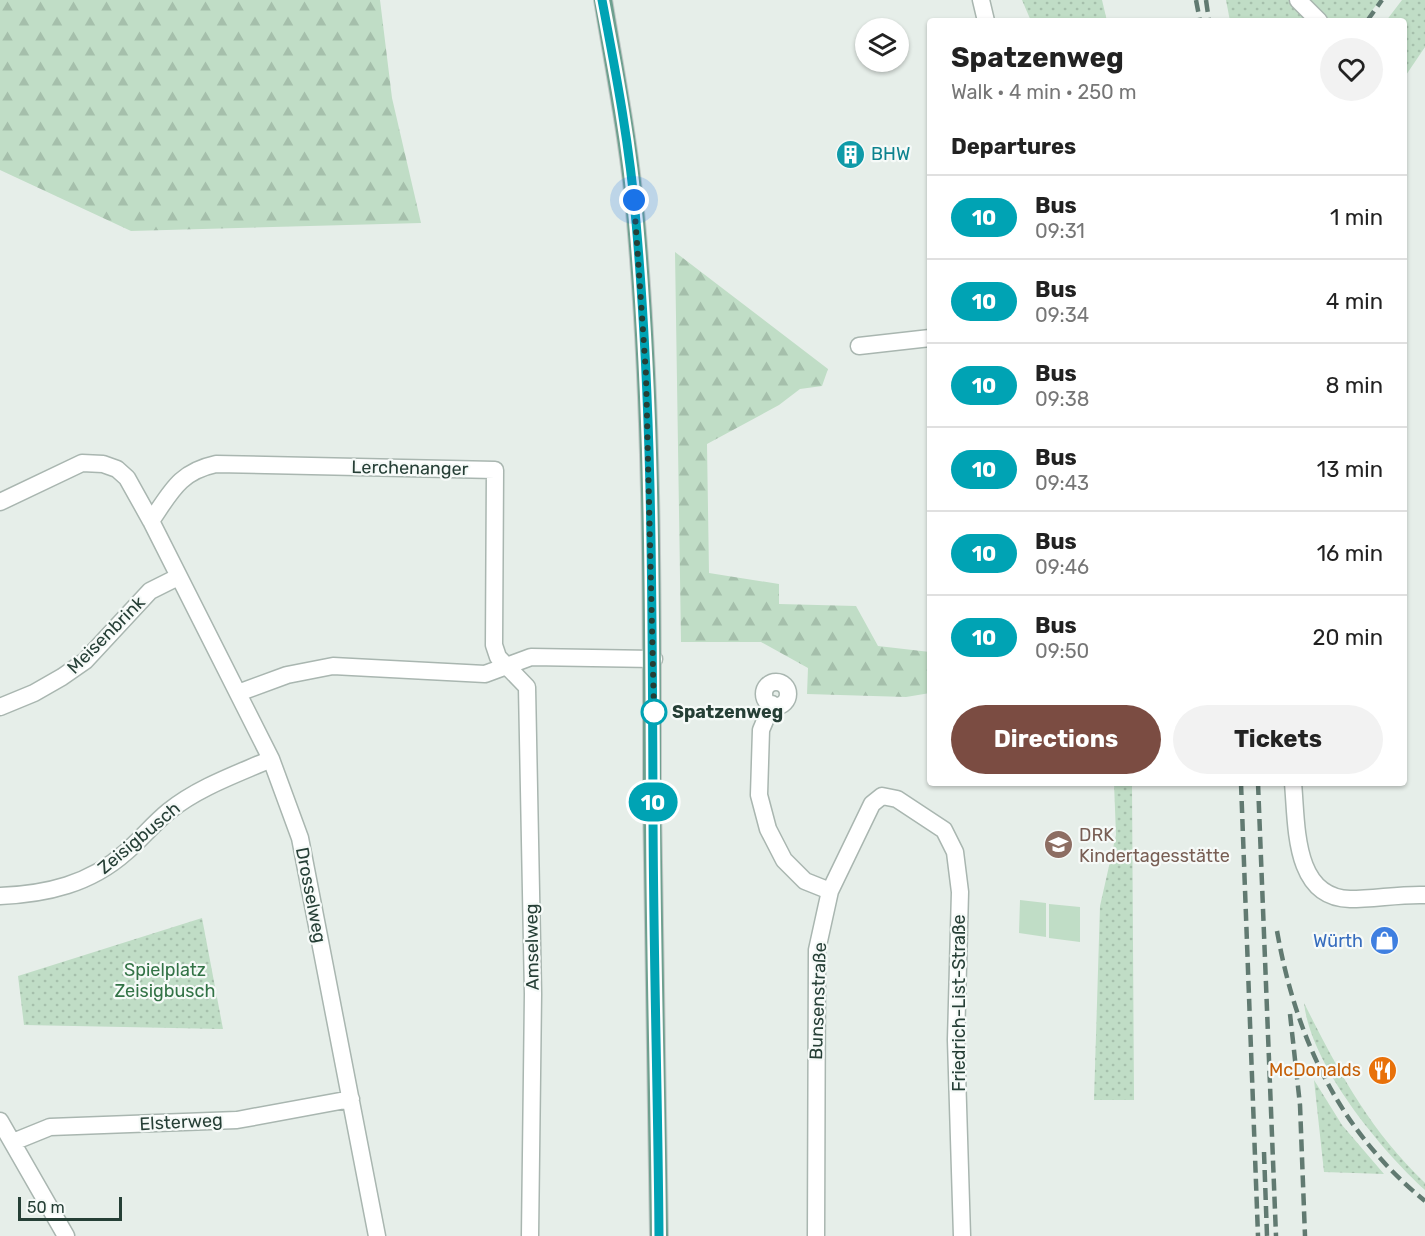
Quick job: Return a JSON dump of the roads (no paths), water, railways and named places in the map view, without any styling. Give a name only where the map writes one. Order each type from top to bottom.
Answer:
[{"type":"main road","points":[[603,0],[627,141],[636,220],[646,374],[654,659],[652,800],[659,1236]]},
{"type":"street","points":[[981,0],[985,18]]},
{"type":"street","points":[[1298,0],[1316,18]]},
{"type":"street","points":[[859,346],[927,338]]},
{"type":"street","name":"Drosselweg","points":[[0,502],[82,463],[104,464],[117,469],[127,478],[151,521],[271,759],[300,838],[377,1236]]},
{"type":"street","name":"Lerchenanger","points":[[151,521],[178,481],[197,468],[216,464],[495,470],[494,645],[498,657],[506,667]]},
{"type":"street","name":"Meisenbrink","points":[[0,707],[34,693],[85,661],[150,591],[178,577]]},
{"type":"street","points":[[238,693],[287,675],[333,666],[485,674],[531,657],[654,659]]},
{"type":"street","name":"Amselweg","points":[[506,667],[527,687],[533,994],[530,1236]]},
{"type":"street","points":[[772,705],[761,730],[759,795],[768,829],[784,860],[805,881],[830,891]]},
{"type":"street","name":"Zeisigbusch","points":[[0,896],[34,895],[74,884],[98,873],[125,853],[169,811],[191,796],[271,759]]},
{"type":"street","points":[[1293,786],[1305,866],[1314,884],[1322,891],[1331,896],[1352,899],[1425,895]]},
{"type":"street","name":"Bunsenstraße","points":[[816,1236],[817,951],[830,891],[872,804],[882,796],[897,799]]},
{"type":"street","name":"Friedrich-List-Straße","points":[[897,799],[944,830],[955,852],[960,892],[956,1040],[962,1236]]},
{"type":"street","name":"Elsterweg","points":[[13,1142],[50,1127],[237,1120],[351,1099]]},
{"type":"street","points":[[0,1121],[66,1236]]},
{"type":"railway","points":[[1196,0],[1199,18]]},
{"type":"railway","points":[[1206,0],[1209,18]]},
{"type":"railway","points":[[1369,18],[1382,0]]},
{"type":"railway","points":[[1241,786],[1258,1236]]},
{"type":"railway","points":[[1258,786],[1276,1236]]},
{"type":"railway","points":[[1277,931],[1296,1008],[1326,1080],[1345,1113],[1368,1144],[1395,1174],[1425,1201]]},
{"type":"railway","points":[[1290,1014],[1300,1105],[1305,1236]]},
{"type":"railway","points":[[1264,1152],[1267,1236]]},
{"type":"place","name":"BHW","points":[[850,154]]},
{"type":"place","name":"Spatzenweg","points":[[654,712]]},
{"type":"place","name":"DRK Kindertagesstätte","points":[[1058,845]]},
{"type":"place","name":"Würth","points":[[1384,941]]},
{"type":"place","name":"McDonalds","points":[[1382,1070]]},
{"type":"park label","name":"Spielplatz Zeisigbusch","points":[[165,980]]}]
